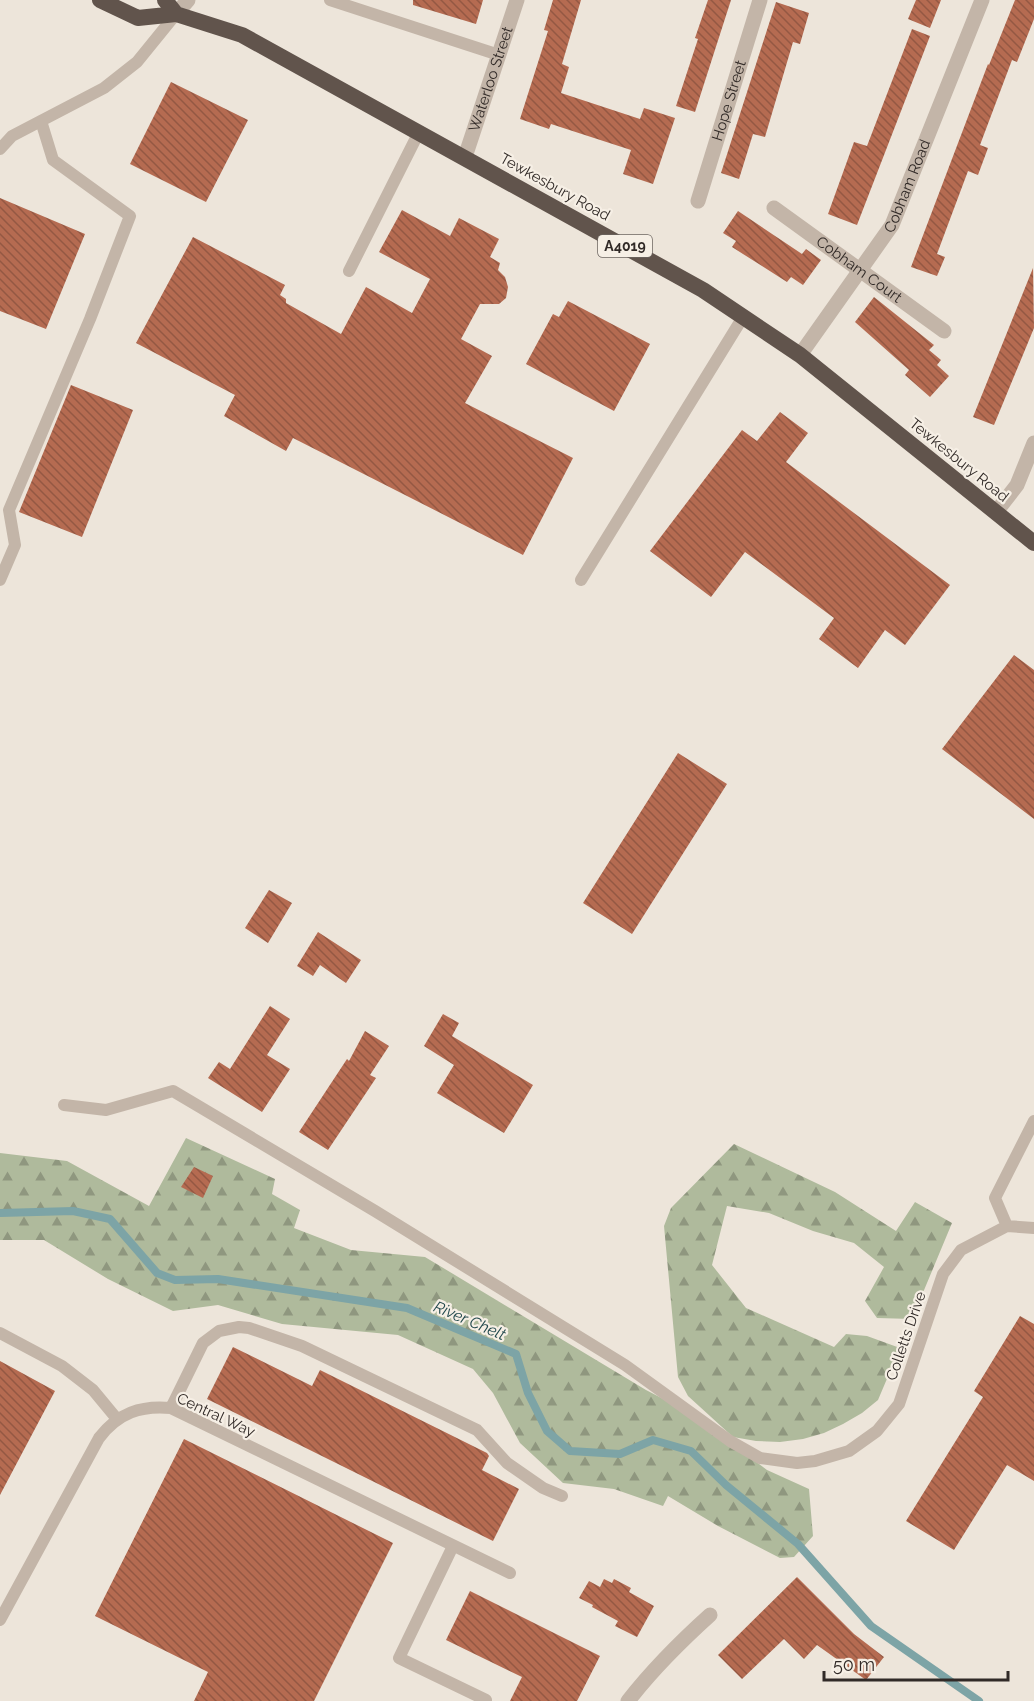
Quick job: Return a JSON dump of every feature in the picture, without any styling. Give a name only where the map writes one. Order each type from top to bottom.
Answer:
[{"type":"highway","name":"Tewkesbury Road","points":[[100,0],[138,18],[177,14],[242,34],[418,134],[465,157],[703,290],[800,355],[1034,543]]},
{"type":"highway","points":[[165,0],[177,14]]},
{"type":"street","points":[[177,14],[188,0]]},
{"type":"street","name":"Waterloo Street","points":[[465,157],[517,0]]},
{"type":"street","name":"Hope Street","points":[[698,201],[760,0]]},
{"type":"street","name":"Cobham Road","points":[[800,355],[892,225],[982,0]]},
{"type":"street","name":"Cobham Court","points":[[774,208],[944,331]]},
{"type":"street","points":[[996,512],[1017,485],[1034,443]]},
{"type":"street","points":[[628,1701],[666,1656],[710,1615]]},
{"type":"lane","points":[[330,0],[499,55]]},
{"type":"lane","points":[[0,149],[12,136],[104,88],[137,62],[177,14]]},
{"type":"lane","points":[[0,580],[15,545],[9,510],[130,216],[53,160],[41,121]]},
{"type":"lane","points":[[349,271],[418,134]]},
{"type":"lane","points":[[581,580],[742,317]]},
{"type":"lane","name":"Colletts Drive","points":[[64,1105],[106,1110],[173,1091],[375,1211],[625,1365],[740,1446],[760,1458],[778,1461],[797,1463],[833,1457],[864,1442],[877,1431],[899,1404],[943,1274],[961,1250],[1007,1226]]},
{"type":"lane","points":[[1034,1121],[995,1198],[1007,1226],[1034,1228]]},
{"type":"lane","points":[[171,1408],[203,1343],[210,1336],[229,1328],[249,1328],[302,1346],[477,1430],[507,1463],[543,1488],[562,1496]]},
{"type":"lane","points":[[0,1333],[62,1366],[93,1390],[117,1419]]},
{"type":"lane","name":"Central Way","points":[[0,1620],[91,1451],[107,1427],[134,1410],[146,1407],[171,1408],[510,1573]]},
{"type":"lane","points":[[453,1546],[399,1658],[486,1700]]},
{"type":"green space","points":[[186,1138],[275,1179],[272,1194],[300,1210],[294,1228],[351,1250],[425,1257],[646,1390],[696,1416],[767,1470],[809,1489],[813,1536],[794,1557],[780,1558],[718,1526],[668,1496],[663,1506],[614,1489],[563,1483],[520,1443],[493,1393],[473,1369],[398,1335],[282,1324],[218,1305],[173,1311],[108,1279],[44,1240],[0,1240],[0,1153],[67,1161],[149,1206]]},
{"type":"green space","points":[[734,1144],[835,1192],[896,1231],[915,1202],[952,1223],[912,1319],[877,1318],[865,1301],[884,1267],[854,1243],[813,1231],[769,1213],[727,1206],[712,1265],[746,1308],[834,1347],[846,1334],[867,1336],[900,1348],[878,1400],[843,1424],[803,1439],[780,1442],[733,1437],[688,1396],[678,1377],[664,1226],[671,1208]]},
{"type":"building","points":[[413,0],[483,0],[476,24],[413,5]]},
{"type":"building","points":[[553,0],[581,0],[562,64],[569,67],[561,93],[640,119],[644,108],[675,118],[653,184],[623,174],[631,150],[551,124],[549,129],[520,119],[548,31],[544,30]]},
{"type":"building","points":[[708,0],[731,0],[695,112],[676,106]]},
{"type":"building","points":[[916,0],[941,0],[930,28],[908,19]]},
{"type":"building","points":[[1015,0],[1034,0],[1034,19],[1017,62],[1012,60],[980,145],[988,148],[978,175],[968,171],[937,254],[945,257],[937,276],[911,267],[988,64]]},
{"type":"building","points":[[776,2],[809,13],[800,44],[793,42],[765,137],[753,134],[739,179],[721,173]]},
{"type":"building","points":[[912,29],[930,36],[857,225],[828,214],[854,142],[867,146]]},
{"type":"building","points":[[171,82],[248,120],[206,202],[130,164]]},
{"type":"building","points":[[0,198],[85,234],[46,329],[0,311]]},
{"type":"building","points":[[402,210],[450,236],[459,218],[499,239],[490,257],[500,263],[498,270],[505,277],[508,287],[506,298],[499,304],[480,304],[461,339],[492,356],[465,403],[573,458],[523,555],[293,438],[286,451],[224,416],[235,395],[136,343],[193,237],[285,285],[280,295],[286,299],[286,303],[341,334],[366,287],[412,313],[430,279],[379,252]]},
{"type":"building","points":[[738,211],[802,254],[806,249],[821,260],[803,285],[791,277],[787,282],[732,247],[736,241],[723,233]]},
{"type":"building","points":[[1033,268],[1034,328],[994,425],[973,417]]},
{"type":"building","points":[[874,297],[934,345],[929,350],[941,360],[937,365],[949,376],[930,397],[905,375],[909,370],[855,322]]},
{"type":"building","points":[[568,301],[650,344],[614,411],[526,364],[553,314],[559,317]]},
{"type":"building","points":[[71,385],[133,410],[82,537],[19,512]]},
{"type":"building","points":[[780,412],[808,433],[786,462],[950,585],[905,645],[885,630],[858,668],[819,639],[834,618],[745,552],[711,597],[650,551],[742,430],[757,441]]},
{"type":"building","points":[[1014,655],[1034,670],[1034,819],[942,749]]},
{"type":"building","points":[[678,753],[727,784],[632,934],[583,903]]},
{"type":"building","points":[[269,890],[292,903],[268,943],[245,928]]},
{"type":"building","points":[[318,932],[361,960],[346,983],[320,965],[313,976],[297,966]]},
{"type":"building","points":[[270,1006],[290,1019],[267,1055],[290,1069],[262,1112],[208,1078],[219,1062],[230,1069]]},
{"type":"building","points":[[443,1014],[459,1023],[452,1036],[533,1085],[504,1133],[437,1093],[454,1065],[424,1046]]},
{"type":"building","points":[[365,1031],[389,1046],[370,1075],[376,1078],[328,1150],[299,1132],[347,1059],[349,1061]]},
{"type":"building","points":[[194,1167],[213,1176],[203,1198],[181,1187]]},
{"type":"building","points":[[1020,1316],[1034,1324],[1034,1481],[1007,1465],[954,1550],[906,1521],[983,1397],[974,1391]]},
{"type":"building","points":[[233,1347],[312,1386],[320,1370],[487,1453],[489,1456],[482,1470],[519,1489],[493,1541],[207,1399]]},
{"type":"building","points":[[0,1361],[55,1391],[0,1495]]},
{"type":"building","points":[[184,1439],[393,1543],[314,1701],[194,1701],[208,1672],[95,1616]]},
{"type":"building","points":[[797,1577],[854,1634],[884,1657],[866,1680],[817,1645],[804,1659],[784,1639],[742,1679],[718,1655]]},
{"type":"building","points":[[604,1579],[612,1583],[614,1579],[631,1588],[629,1592],[654,1606],[637,1637],[615,1626],[618,1621],[579,1598],[589,1581],[600,1587]]},
{"type":"building","points":[[470,1591],[600,1656],[577,1701],[510,1701],[522,1677],[446,1640]]},
{"type":"waterway","name":"River Chelt","points":[[0,1213],[73,1211],[110,1219],[157,1273],[175,1280],[218,1279],[407,1308],[516,1354],[528,1393],[547,1431],[570,1451],[620,1454],[653,1440],[691,1451],[726,1485],[798,1544],[871,1626],[979,1701]]}]
